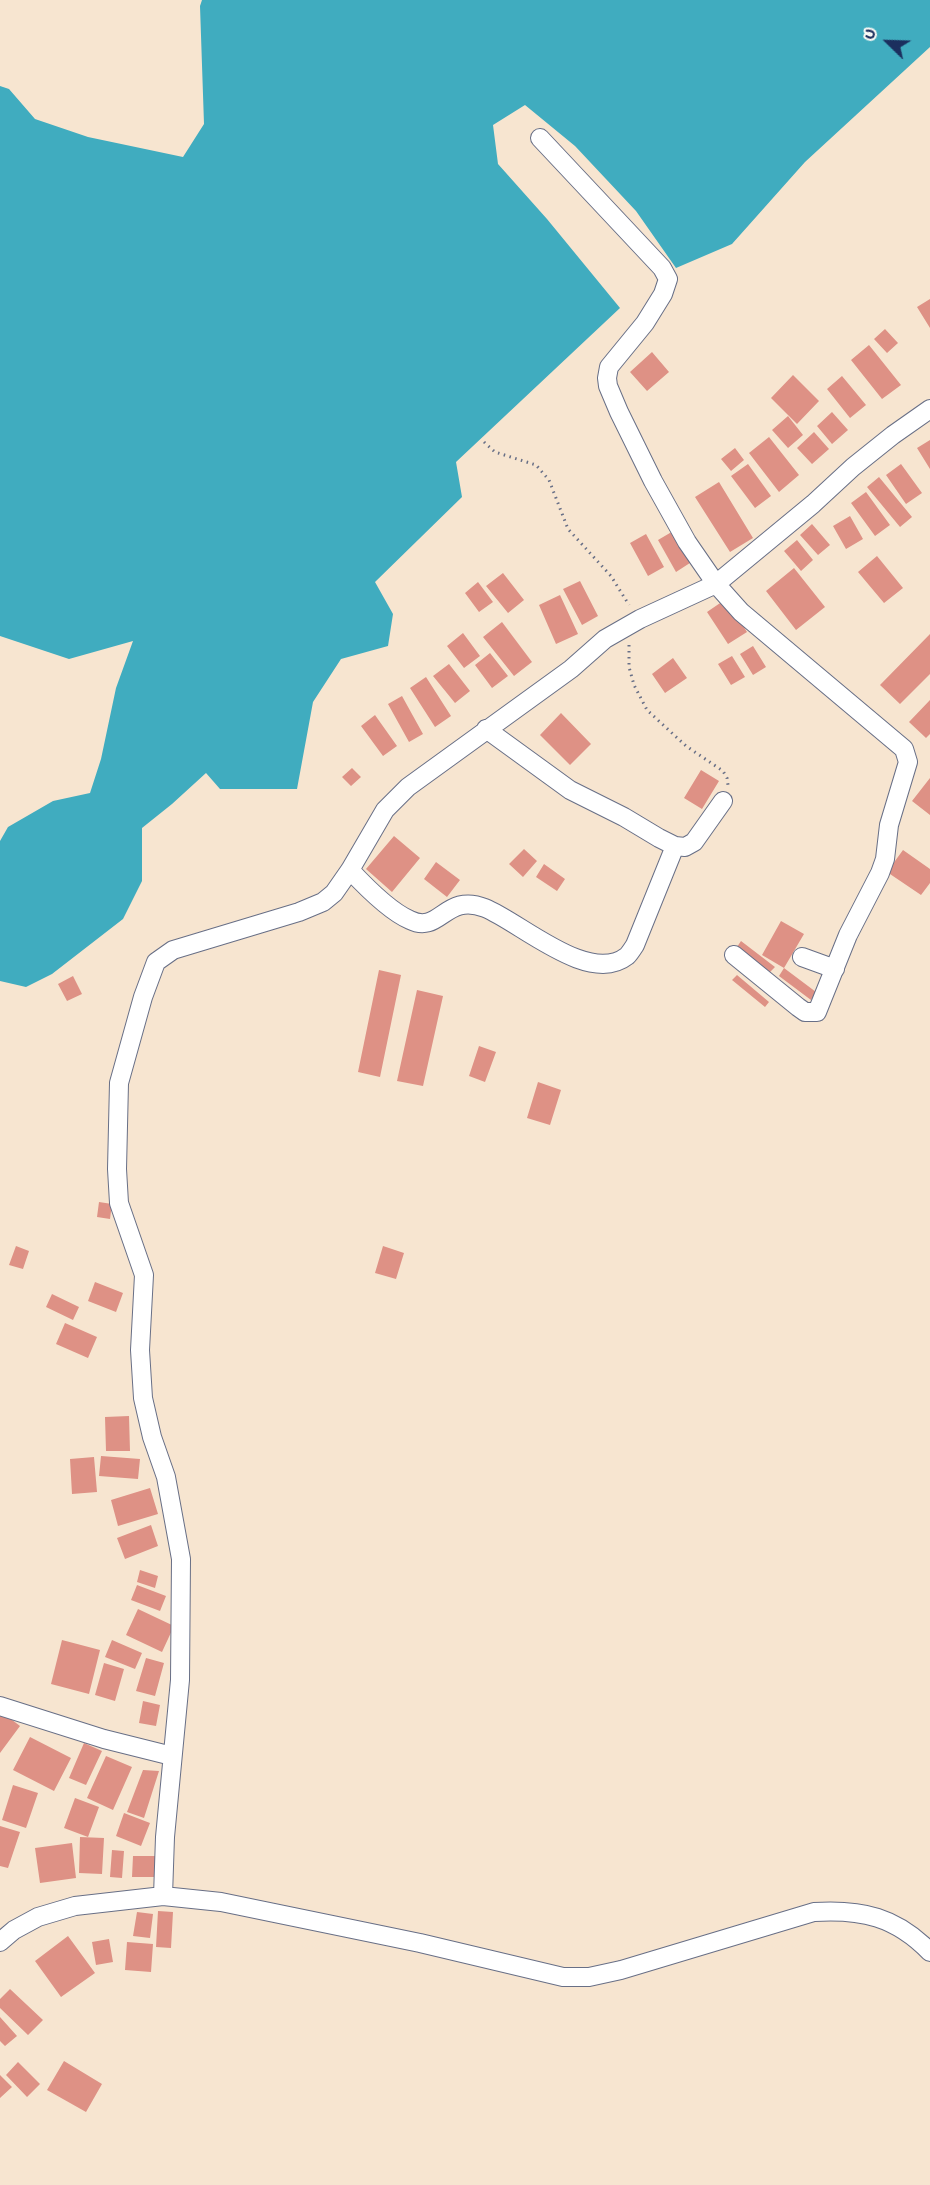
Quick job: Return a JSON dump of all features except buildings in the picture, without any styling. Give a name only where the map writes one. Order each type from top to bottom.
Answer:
[{"type":"street","points":[[540,138],[662,268],[668,279],[663,294],[645,323],[609,367],[607,378],[619,412],[653,481],[687,542],[716,584],[741,612],[904,749],[909,762],[889,825],[885,859],[880,873],[848,935],[817,1012],[805,1012],[734,955]]},
{"type":"street","points":[[164,1896],[165,1837],[180,1680],[181,1559],[166,1477],[143,1398],[140,1350],[144,1275],[119,1203],[117,1169],[119,1083],[143,997],[156,962],[173,950],[299,912],[323,902],[334,893],[350,870],[385,810],[408,787],[571,669],[605,639],[635,621],[716,584],[813,504],[853,467],[930,409]]},
{"type":"street","points":[[486,729],[570,790],[675,846],[685,847],[694,842],[723,801]]},
{"type":"street","points":[[350,870],[367,888],[408,920],[422,925],[433,922],[451,908],[465,903],[485,908],[542,941],[584,961],[600,964],[612,963],[627,956],[635,945],[675,846]]},
{"type":"street","points":[[802,957],[835,969]]},
{"type":"street","points":[[0,1706],[104,1739],[172,1756]]},
{"type":"street","points":[[0,1942],[14,1930],[38,1917],[57,1911],[75,1906],[164,1896],[221,1902],[420,1943],[563,1977],[589,1977],[621,1970],[814,1912],[844,1910],[871,1915],[916,1938],[930,1952]]},
{"type":"path","points":[[484,442],[495,452],[536,465],[549,480],[568,530],[611,576],[635,621],[629,667],[634,685],[647,710],[686,746],[723,771],[728,783],[723,801]]},
{"type":"water","points":[[202,0],[930,0],[930,47],[805,162],[732,244],[676,268],[636,211],[575,146],[525,105],[493,125],[498,164],[547,219],[620,308],[456,462],[462,497],[375,582],[393,614],[388,646],[341,659],[313,702],[297,789],[220,789],[206,773],[142,828],[142,881],[123,919],[52,974],[26,987],[0,981],[0,841],[8,827],[53,801],[90,793],[101,759],[116,688],[133,641],[69,659],[0,636],[0,86],[9,89],[35,119],[88,137],[183,157],[204,124],[200,6]]}]
